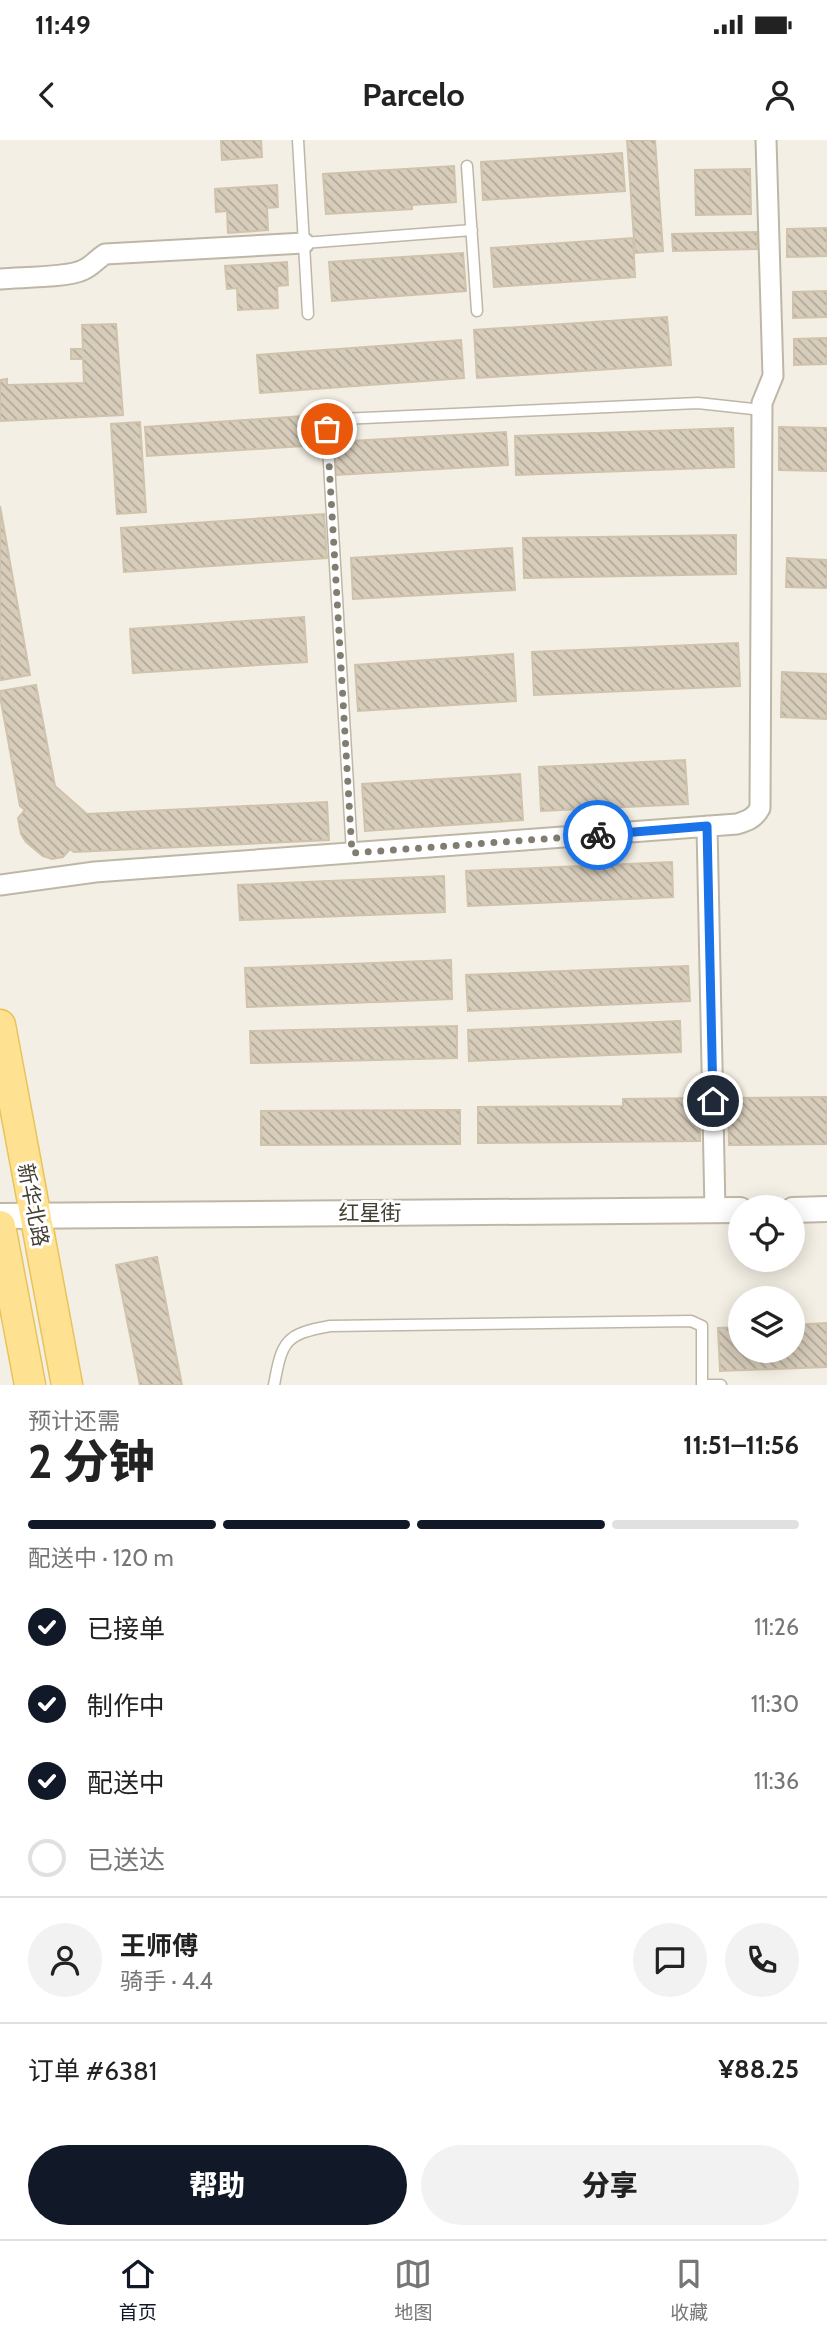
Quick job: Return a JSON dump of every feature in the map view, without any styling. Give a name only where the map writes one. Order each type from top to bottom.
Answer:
[{"type":"main road","name":"新华北路","points":[[0,1025],[67,1385]]},
{"type":"main road","name":"新华北路","points":[[0,1226],[30,1385]]},
{"type":"street","points":[[0,885],[95,872],[707,826],[748,820],[760,808],[762,403],[773,376],[766,140]]},
{"type":"street","points":[[0,279],[70,274],[84,270],[105,254],[304,243]]},
{"type":"street","points":[[707,826],[715,1210]]},
{"type":"street","points":[[805,1210],[827,1209]]},
{"type":"street","name":"红星街","points":[[0,1216],[728,1210]]},
{"type":"lane","points":[[298,140],[309,314]]},
{"type":"lane","points":[[467,166],[477,311]]},
{"type":"lane","points":[[304,243],[472,230]]},
{"type":"lane","points":[[352,853],[327,429],[341,419],[698,403],[762,410]]},
{"type":"lane","points":[[274,1385],[279,1356],[286,1343],[296,1334],[330,1326],[691,1321],[702,1326],[702,1385],[720,1385]]},
{"type":"building","points":[[221,140],[261,140],[262,157],[222,160]]},
{"type":"building","points":[[627,140],[655,140],[663,251],[635,253]]},
{"type":"building","points":[[622,153],[625,191],[483,200],[481,162]]},
{"type":"building","points":[[454,166],[456,202],[412,205],[412,209],[326,214],[323,174]]},
{"type":"building","points":[[750,169],[751,214],[696,215],[695,170]]},
{"type":"building","points":[[277,185],[278,207],[267,208],[268,230],[228,233],[227,211],[216,212],[215,189]]},
{"type":"building","points":[[827,228],[827,256],[787,257],[787,229]]},
{"type":"building","points":[[757,232],[757,249],[673,251],[672,234]]},
{"type":"building","points":[[633,238],[635,277],[494,287],[491,248]]},
{"type":"building","points":[[463,253],[466,291],[332,301],[329,262]]},
{"type":"building","points":[[287,262],[288,285],[277,286],[278,308],[238,310],[237,288],[227,289],[225,266]]},
{"type":"building","points":[[827,291],[827,317],[793,318],[793,292]]},
{"type":"building","points":[[667,317],[671,365],[477,378],[474,330]]},
{"type":"building","points":[[116,324],[123,415],[0,421],[0,380],[7,379],[7,385],[84,383],[83,359],[71,359],[71,349],[83,349],[82,325]]},
{"type":"building","points":[[827,338],[827,364],[794,365],[794,339]]},
{"type":"building","points":[[461,340],[464,378],[260,393],[257,355]]},
{"type":"building","points":[[317,415],[319,445],[147,456],[145,427]]},
{"type":"building","points":[[140,422],[146,512],[117,514],[111,424]]},
{"type":"building","points":[[779,427],[827,428],[827,471],[779,470]]},
{"type":"building","points":[[733,428],[734,467],[516,475],[515,436]]},
{"type":"building","points":[[506,432],[508,465],[336,475],[334,442]]},
{"type":"building","points":[[0,506],[30,675],[1,680],[0,672]]},
{"type":"building","points":[[324,514],[327,558],[124,572],[121,528]]},
{"type":"building","points":[[736,535],[736,574],[524,578],[523,538]]},
{"type":"building","points":[[512,548],[515,590],[353,599],[351,558]]},
{"type":"building","points":[[787,558],[827,560],[827,588],[786,587]]},
{"type":"building","points":[[304,617],[307,662],[133,673],[130,629]]},
{"type":"building","points":[[738,643],[740,686],[534,695],[532,652]]},
{"type":"building","points":[[513,654],[516,701],[358,711],[355,665]]},
{"type":"building","points":[[782,672],[827,674],[827,719],[781,717]]},
{"type":"building","points":[[36,685],[55,786],[87,814],[327,802],[329,840],[74,852],[70,849],[63,857],[52,859],[43,856],[26,842],[21,834],[18,818],[25,810],[20,806],[0,696],[0,691]]},
{"type":"building","points":[[685,760],[688,804],[541,811],[539,767]]},
{"type":"building","points":[[520,774],[523,820],[365,831],[362,784]]},
{"type":"building","points":[[672,862],[673,897],[468,906],[466,871]]},
{"type":"building","points":[[444,876],[445,912],[240,920],[238,885]]},
{"type":"building","points":[[451,960],[452,999],[247,1007],[245,968]]},
{"type":"building","points":[[688,966],[690,1001],[468,1011],[466,975]]},
{"type":"building","points":[[680,1021],[681,1052],[469,1061],[468,1030]]},
{"type":"building","points":[[457,1026],[457,1058],[251,1063],[250,1031]]},
{"type":"building","points":[[827,1097],[827,1144],[729,1145],[728,1098]]},
{"type":"building","points":[[699,1098],[700,1141],[478,1143],[478,1107],[623,1106],[623,1099]]},
{"type":"building","points":[[460,1110],[460,1144],[261,1145],[261,1111]]},
{"type":"building","points":[[157,1257],[182,1385],[140,1385],[116,1265]]},
{"type":"building","points":[[827,1323],[827,1367],[720,1371],[718,1328],[728,1328],[728,1363],[805,1363],[805,1324]]},
{"type":"way so far","points":[[327,429],[352,853],[598,835]]},
{"type":"route","points":[[598,835],[707,826],[713,1101]]}]
